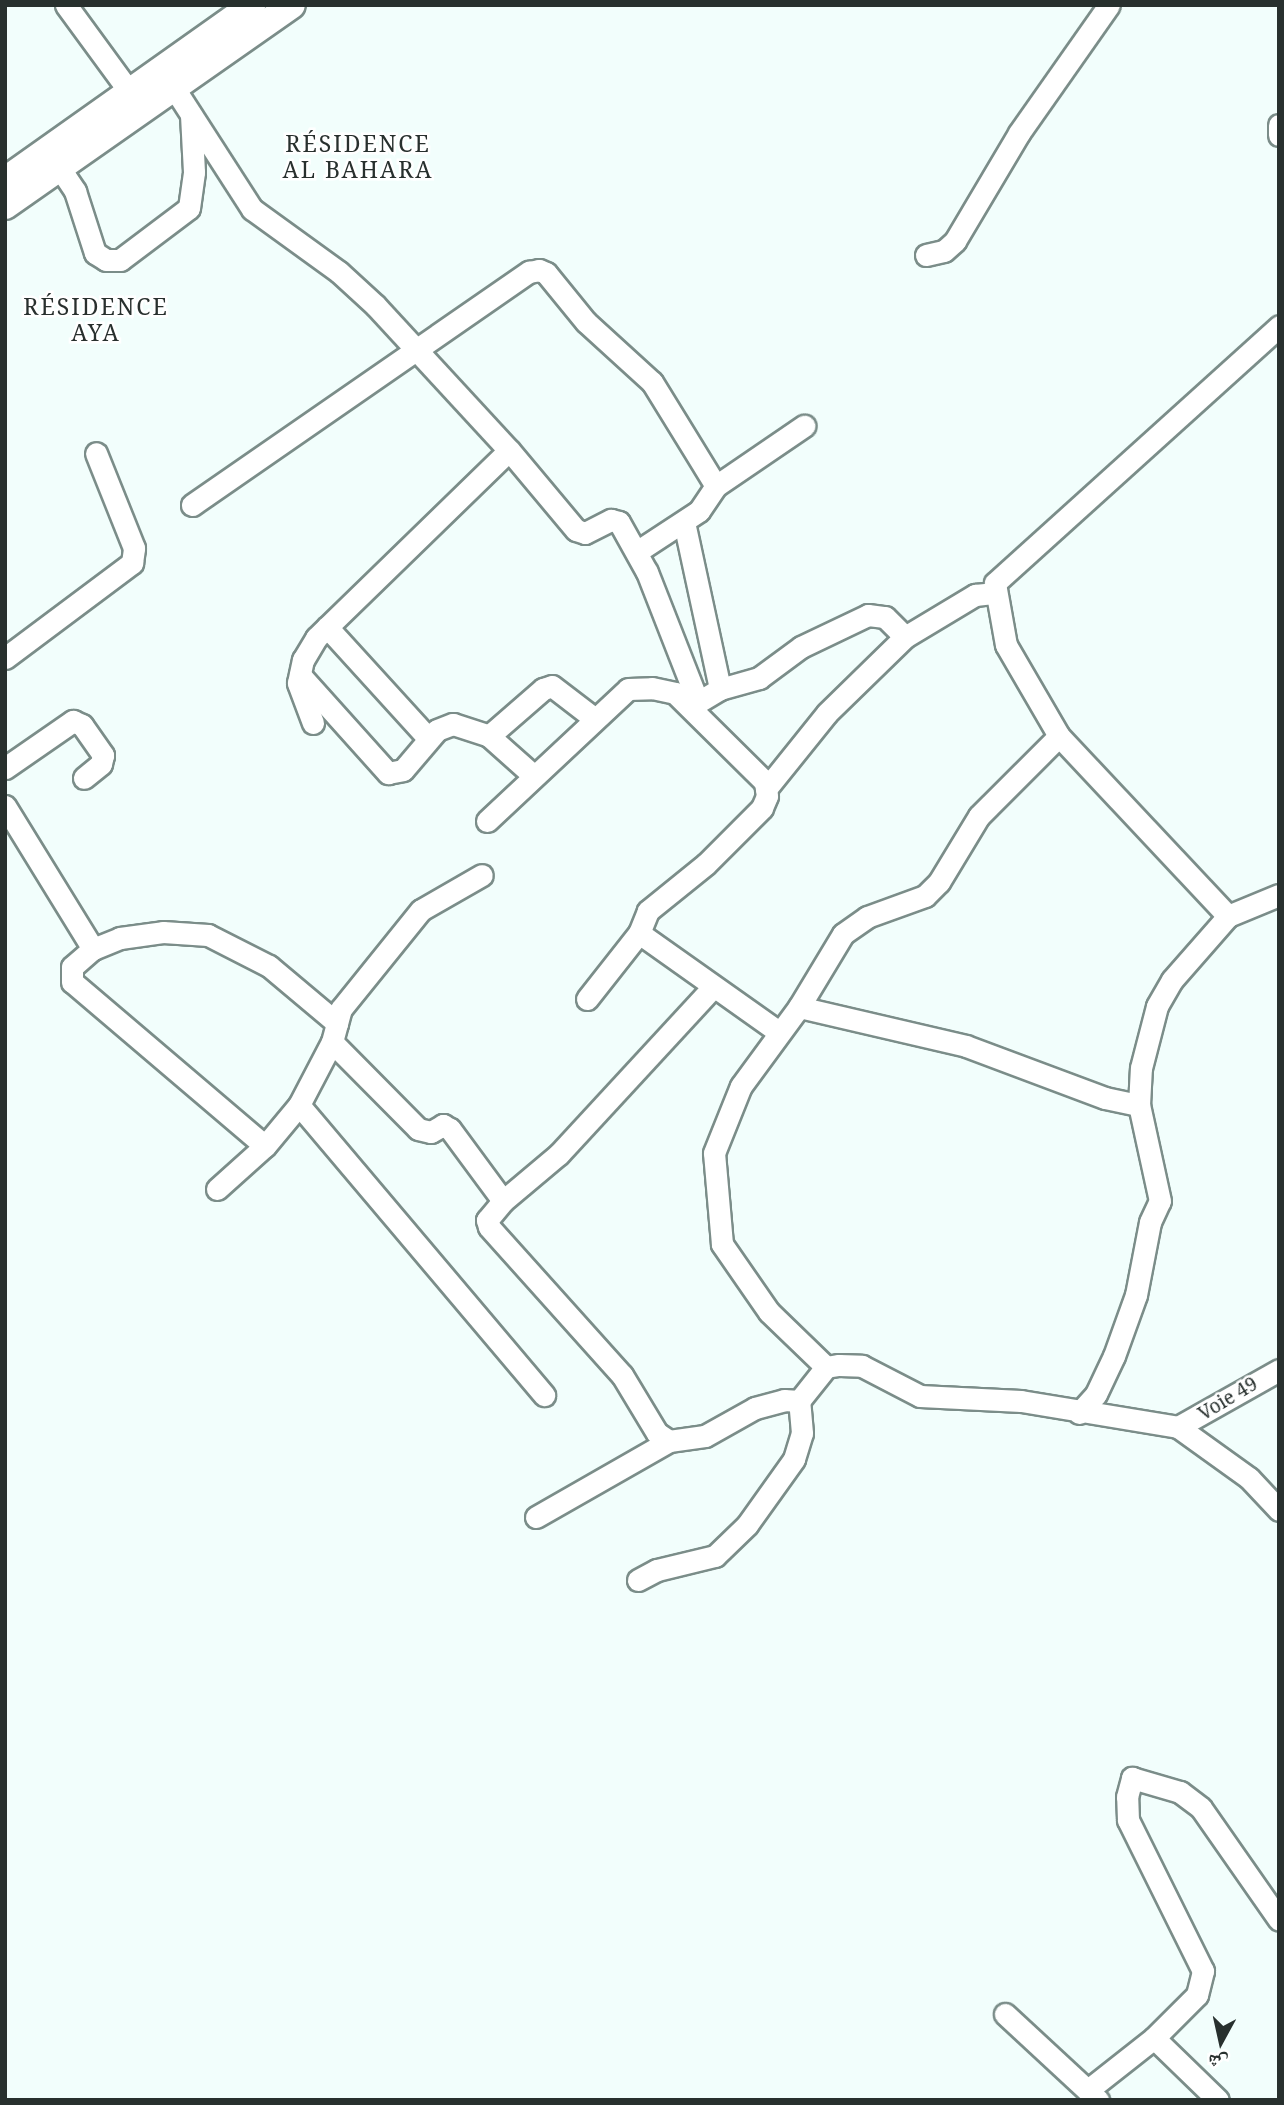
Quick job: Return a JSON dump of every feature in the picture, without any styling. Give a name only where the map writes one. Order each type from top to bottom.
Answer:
[{"type":"main road","points":[[5,180],[253,5]]},
{"type":"main road","points":[[5,206],[292,5]]},
{"type":"street","points":[[66,5],[129,91]]},
{"type":"street","points":[[926,255],[944,251],[955,241],[1019,133],[1109,5]]},
{"type":"street","points":[[174,88],[252,209],[349,280],[509,450],[576,530],[588,533],[617,520],[638,551],[694,705]]},
{"type":"street","points":[[59,167],[75,191],[94,253],[106,260],[120,260],[189,208],[194,172],[191,114]]},
{"type":"street","points":[[1279,125],[1279,135]]},
{"type":"street","points":[[192,505],[529,272],[543,271],[586,322],[652,382],[716,486]]},
{"type":"street","points":[[1228,916],[1059,736],[1006,645],[993,593],[997,580],[1279,326]]},
{"type":"street","points":[[638,551],[699,511],[716,486],[804,426]]},
{"type":"street","points":[[313,723],[299,675],[308,648],[509,450]]},
{"type":"street","points":[[5,658],[132,564],[134,548],[96,453]]},
{"type":"street","points":[[684,522],[720,689]]},
{"type":"street","points":[[766,789],[827,713],[905,637],[975,595],[993,593]]},
{"type":"street","points":[[694,705],[720,689],[759,678],[801,648],[868,615],[885,617],[905,637]]},
{"type":"street","points":[[327,627],[429,739]]},
{"type":"street","points":[[299,675],[384,771],[403,770],[429,739],[448,724],[489,736],[534,776]]},
{"type":"street","points":[[489,736],[543,689],[552,686],[595,719]]},
{"type":"street","points":[[487,821],[628,689],[676,693],[694,705],[765,782],[762,808],[706,864],[648,911],[639,933],[587,999]]},
{"type":"street","points":[[5,768],[73,721],[82,725],[103,755],[101,764],[84,778]]},
{"type":"street","points":[[1059,736],[979,816],[939,882],[925,896],[867,917],[843,934],[799,1007],[741,1086],[714,1153],[722,1244],[769,1312],[826,1367],[862,1366],[920,1396],[1021,1401],[1079,1413],[1178,1427],[1249,1478],[1279,1510]]},
{"type":"street","points":[[5,806],[93,949]]},
{"type":"street","points":[[217,1189],[265,1146],[299,1105],[334,1032],[341,1009],[421,910],[482,875]]},
{"type":"street","points":[[1079,1413],[1096,1394],[1114,1356],[1136,1295],[1150,1222],[1160,1202],[1139,1105],[1141,1068],[1157,1006],[1172,980],[1228,916],[1279,895]]},
{"type":"street","points":[[639,933],[712,988],[779,1032]]},
{"type":"street","points":[[265,1146],[72,982],[72,967],[93,949],[140,934],[208,935],[269,966],[334,1032],[418,1129],[431,1132],[447,1126],[503,1202]]},
{"type":"street","points":[[669,1441],[650,1426],[622,1375],[489,1227],[487,1220],[503,1202],[559,1154],[712,988]]},
{"type":"street","points":[[799,1007],[966,1046],[1105,1098],[1139,1105]]},
{"type":"street","points":[[299,1105],[544,1395]]},
{"type":"street","points":[[638,1580],[657,1570],[715,1556],[765,1506],[794,1460],[802,1433],[799,1401],[826,1367]]},
{"type":"street","name":"Voie 49","points":[[1178,1427],[1279,1370]]},
{"type":"street","points":[[536,1517],[669,1441],[720,1431],[769,1403],[799,1401]]},
{"type":"street","points":[[1005,2014],[1093,2095],[1197,1994],[1203,1971],[1128,1819],[1126,1797],[1132,1778],[1180,1793],[1201,1808],[1279,1920]]},
{"type":"street","points":[[1154,2038],[1218,2100]]},
{"type":"district","name":"RÉSIDENCE AL BAHARA","points":[[358,156]]},
{"type":"district","name":"RÉSIDENCE AYA","points":[[96,319]]}]
